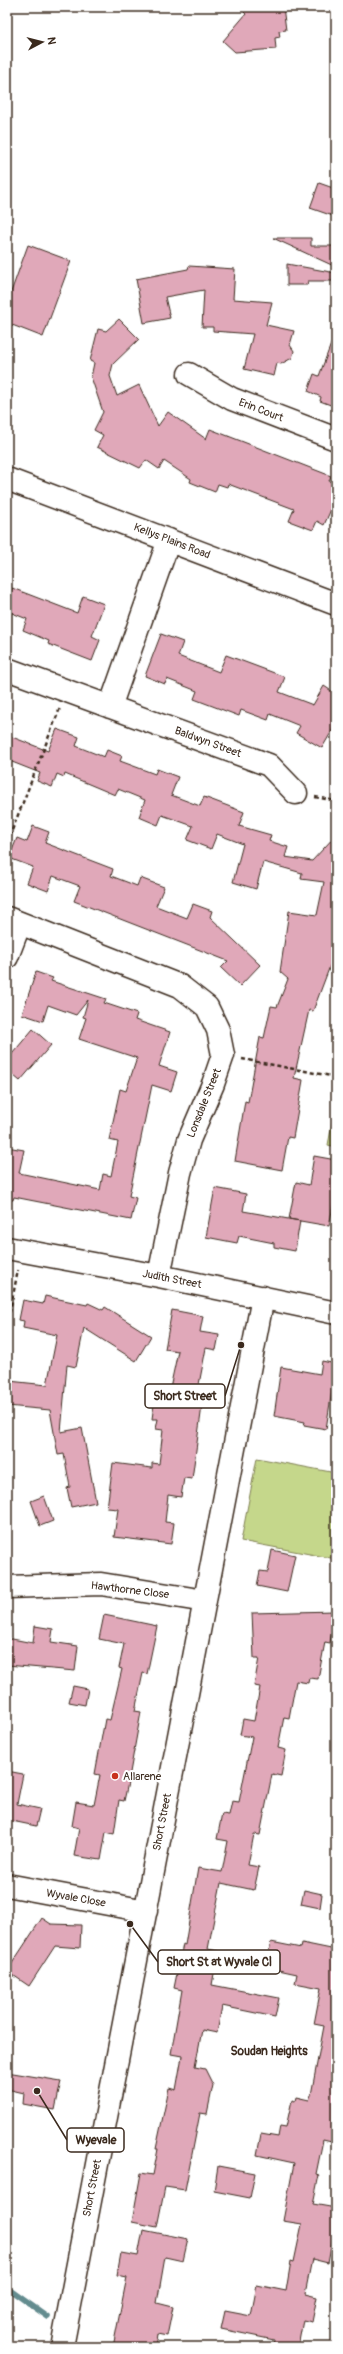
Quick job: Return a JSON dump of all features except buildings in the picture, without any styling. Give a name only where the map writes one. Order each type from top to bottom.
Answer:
[{"type":"street","name":"Erin Court","points":[[189,374],[232,399],[336,439]]},
{"type":"street","name":"Kellys Plains Road","points":[[7,479],[336,604]]},
{"type":"street","points":[[110,706],[169,540]]},
{"type":"street","name":"Baldwyn Street","points":[[7,669],[269,765],[305,795]]},
{"type":"street","points":[[7,957],[14,920]]},
{"type":"street","name":"Lonsdale Street","points":[[14,920],[180,986],[207,1007],[218,1030],[223,1055],[213,1084],[189,1140],[180,1173],[159,1276]]},
{"type":"street","name":"Judith Street","points":[[7,1248],[159,1276],[336,1313]]},
{"type":"street","name":"Short Street","points":[[62,2347],[263,1297]]},
{"type":"street","name":"Hawthorne Close","points":[[7,1587],[101,1584],[205,1601]]},
{"type":"street","name":"Wyvale Close","points":[[7,1885],[146,1911]]},
{"type":"path","points":[[7,843],[62,700]]},
{"type":"path","points":[[305,795],[336,801]]},
{"type":"path","points":[[240,1058],[336,1077]]},
{"type":"path","points":[[7,1326],[17,1277]]},
{"type":"green space","points":[[336,1103],[336,1147],[328,1145]]},
{"type":"green space","points":[[257,1458],[336,1473],[336,1559],[241,1541]]},
{"type":"waterway","points":[[7,2288],[48,2317]]},
{"type":"place","name":"Short Street","points":[[241,1345]]},
{"type":"place","name":"Allarene","points":[[115,1776]]},
{"type":"place","name":"Short St at Wyvale Cl","points":[[130,1924]]},
{"type":"place","name":"Wyevale","points":[[37,2091]]},
{"type":"district","name":"Soudan Heights","points":[[269,2051]]}]
